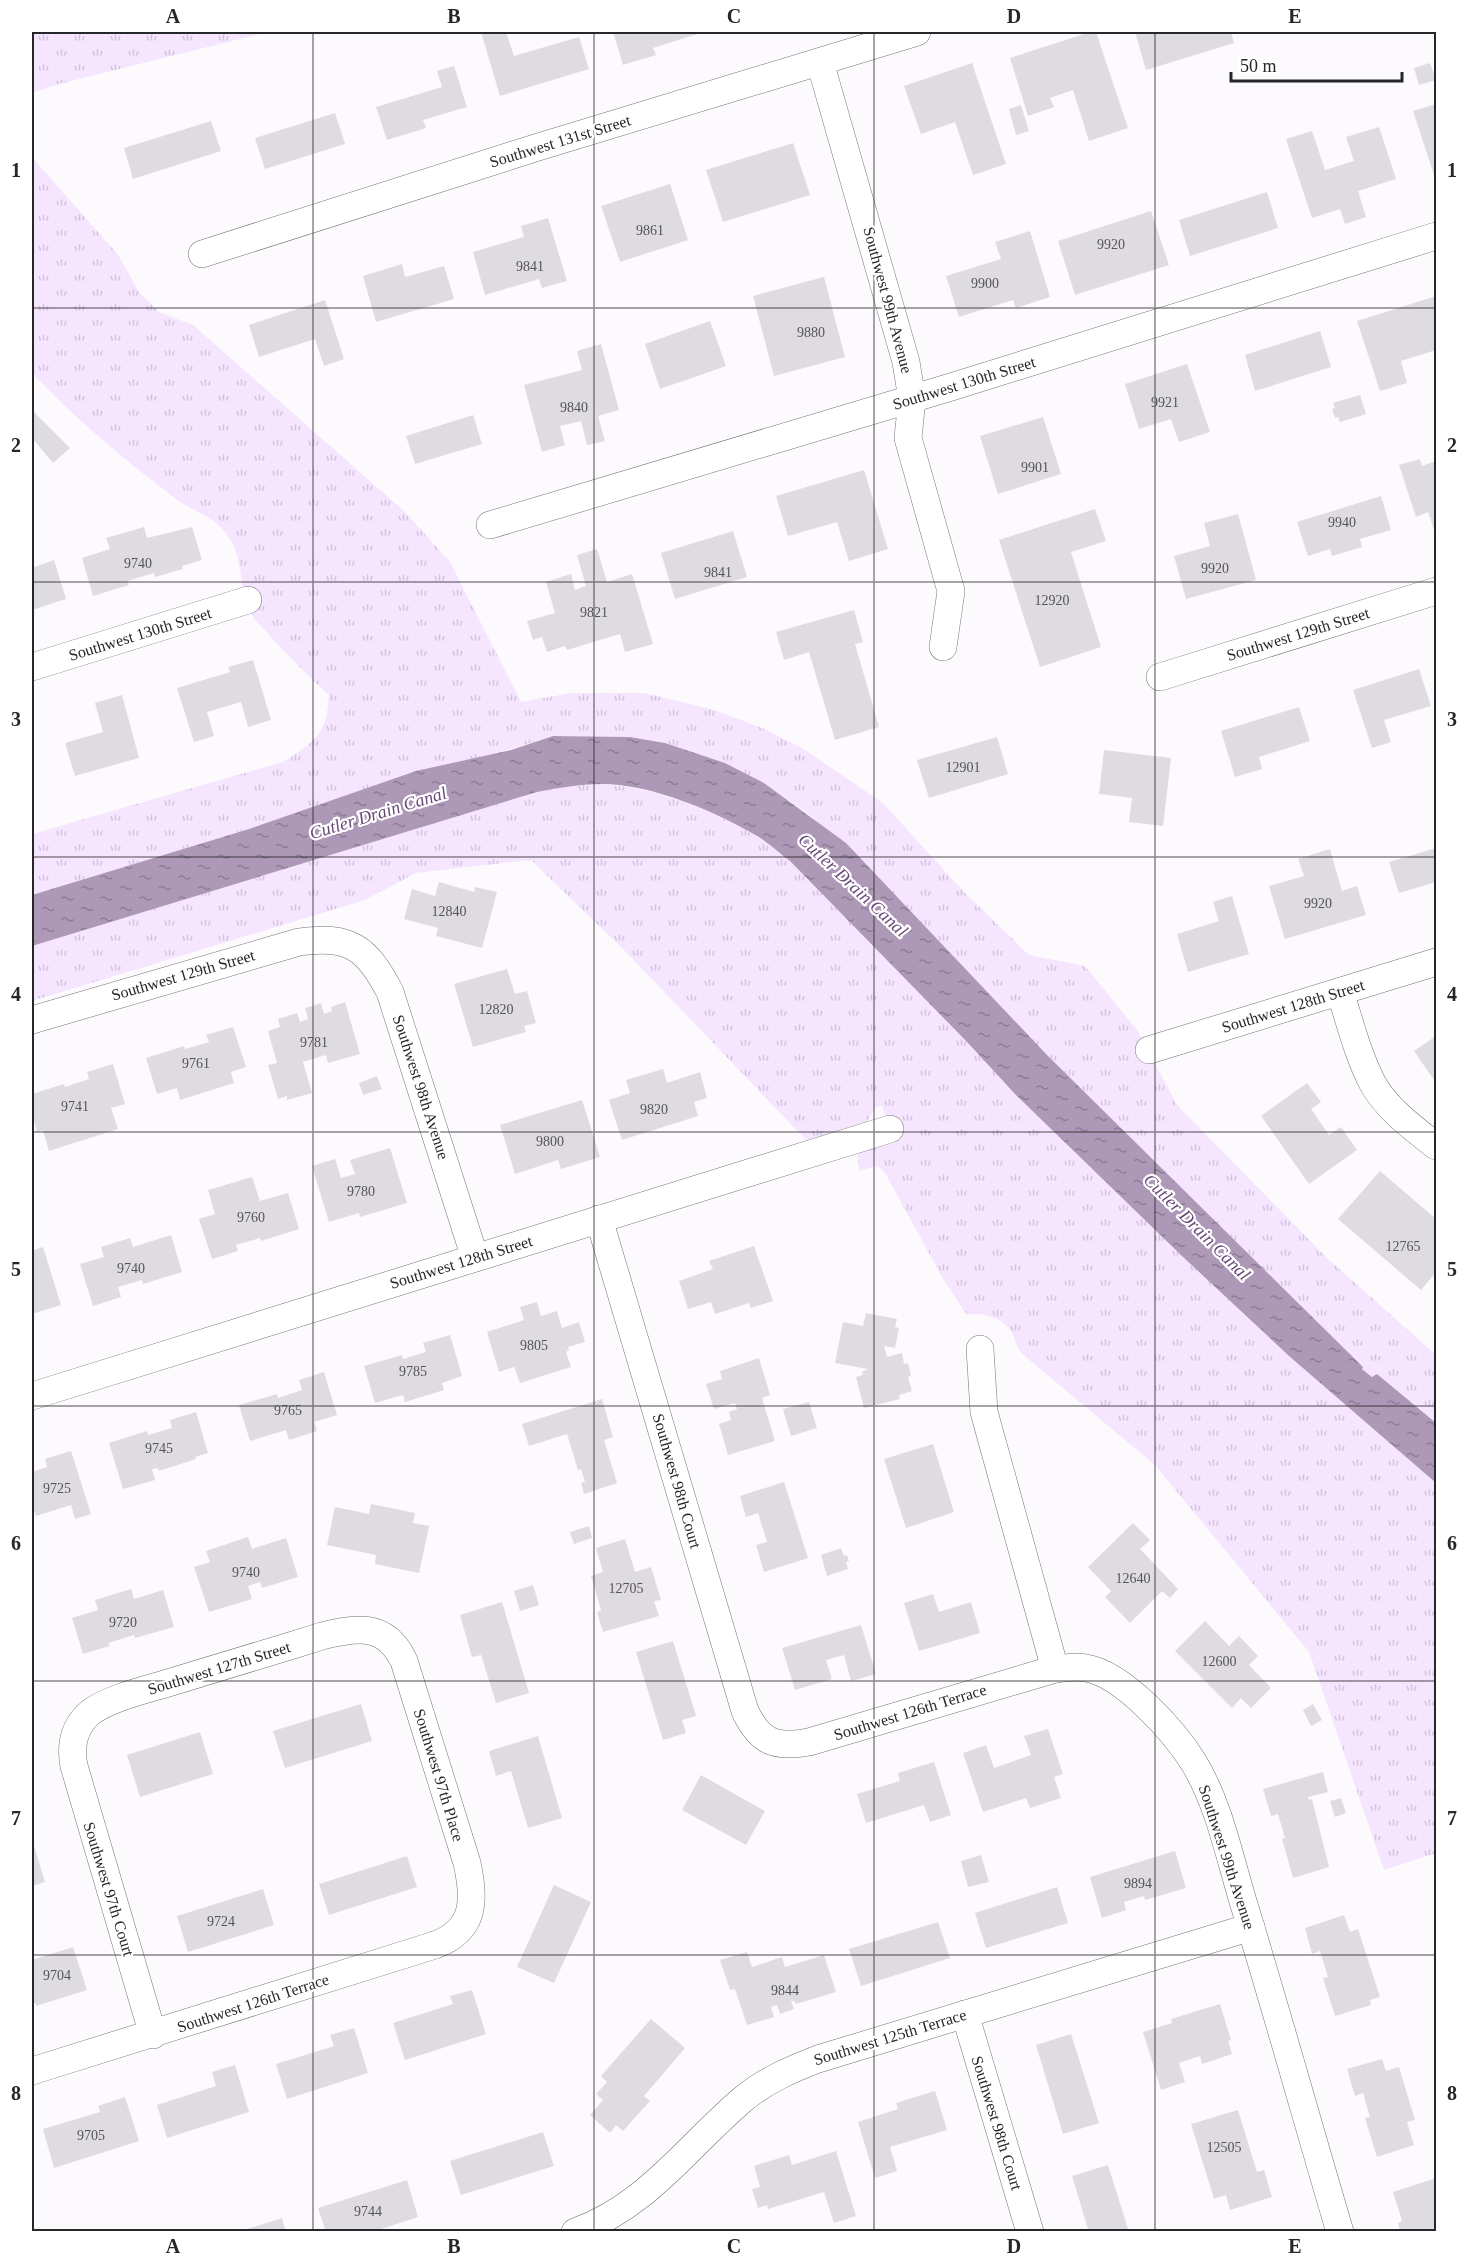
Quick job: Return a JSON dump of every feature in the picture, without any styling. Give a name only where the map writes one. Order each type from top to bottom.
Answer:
[{"type":"street","name":"Southwest 131st Street","points":[[202,254],[535,148],[917,32]]},
{"type":"street","name":"Southwest 99th Avenue","points":[[820,62],[903,351],[912,399],[908,438],[951,591],[943,647]]},
{"type":"street","name":"Southwest 130th Street","points":[[490,525],[912,399],[1437,236]]},
{"type":"street","name":"Southwest 129th Street","points":[[1160,677],[1437,591]]},
{"type":"street","name":"Southwest 130th Street","points":[[32,667],[248,600]]},
{"type":"street","name":"Southwest 129th Street","points":[[32,1020],[299,942],[336,939]]},
{"type":"street","name":"Southwest 98th Avenue","points":[[336,939],[352,945],[369,957],[390,992],[476,1258]]},
{"type":"street","name":"Southwest 128th Street","points":[[1149,1050],[1437,962]]},
{"type":"street","points":[[1340,992],[1373,1083],[1393,1108],[1437,1146]]},
{"type":"street","name":"Southwest 128th Street","points":[[32,1396],[890,1129]]},
{"type":"street","name":"Southwest 98th Court","points":[[599,1219],[745,1711],[755,1729],[764,1739]]},
{"type":"street","points":[[980,1349],[984,1412],[1055,1669]]},
{"type":"street","name":"Southwest 127th Street","points":[[73,1742],[80,1726],[91,1713],[100,1707],[132,1695],[338,1632],[369,1631],[384,1635]]},
{"type":"street","name":"Southwest 97th Place","points":[[384,1635],[392,1641],[404,1661],[467,1863],[472,1900],[467,1921]]},
{"type":"street","name":"Southwest 99th Avenue","points":[[1055,1669],[1088,1668],[1106,1676],[1147,1706],[1183,1746],[1204,1783],[1213,1803],[1251,1927],[1340,2232]]},
{"type":"street","name":"Southwest 126th Terrace","points":[[764,1739],[782,1745],[809,1742],[1055,1669]]},
{"type":"street","name":"Southwest 97th Court","points":[[73,1742],[72,1754],[76,1778],[153,2035]]},
{"type":"street","name":"Southwest 126th Terrace","points":[[32,2071],[435,1945],[453,1936],[467,1921]]},
{"type":"street","name":"Southwest 125th Terrace","points":[[575,2232],[608,2218],[653,2187],[742,2100],[772,2080],[818,2059],[1251,1927]]},
{"type":"street","name":"Southwest 98th Court","points":[[965,2014],[1030,2232]]},
{"type":"green space","points":[[32,32],[268,32],[59,84],[32,93]]},
{"type":"green space","points":[[32,157],[119,256],[139,292],[159,312],[193,325],[404,511],[450,562],[521,702],[571,693],[645,693],[714,710],[760,727],[802,748],[883,803],[964,892],[1029,955],[1085,966],[1137,1030],[1177,1105],[1326,1257],[1436,1355],[1436,1423],[1377,1374],[1373,1377],[1362,1369],[810,815],[764,783],[725,763],[665,743],[630,737],[553,736],[32,895],[32,834],[283,762],[311,743],[322,729],[328,709],[329,695],[292,660],[253,617],[245,598],[235,549],[224,531],[212,520],[176,499],[120,455],[83,423],[32,373]]},
{"type":"green space","points":[[599,784],[640,789],[700,808],[756,836],[790,861],[1015,1094],[1183,1257],[1289,1356],[1436,1483],[1436,1853],[1384,1870],[1309,1652],[1155,1465],[1021,1353],[1011,1331],[1003,1322],[985,1315],[967,1315],[943,1279],[885,1173],[878,1166],[859,1171],[857,1153],[894,1143],[882,1106],[875,1107],[867,1122],[809,1143],[624,950],[531,860],[416,873],[365,900],[32,1001],[32,946],[537,792],[569,786]]},
{"type":"water","name":"Cutler Drain Canal","points":[[553,736],[630,737],[665,743],[725,763],[764,783],[846,843],[1047,1055],[1363,1367],[1362,1369],[1372,1377],[1377,1374],[1436,1423],[1436,1483],[1289,1356],[1183,1257],[1015,1094],[790,861],[757,836],[725,819],[672,797],[609,784],[537,792],[32,946],[32,895],[249,829],[416,771],[511,750]]},
{"type":"building","points":[[481,32],[506,32],[514,56],[579,37],[589,69],[500,96]]},
{"type":"building","points":[[613,32],[704,32],[653,48],[656,55],[623,65]]},
{"type":"building","points":[[1096,32],[1128,128],[1089,141],[1073,90],[1050,98],[1054,107],[1028,116],[1010,58]]},
{"type":"building","points":[[1135,32],[1231,32],[1234,43],[1146,70]]},
{"type":"building","points":[[972,63],[1006,164],[973,175],[955,122],[921,134],[904,86]]},
{"type":"building","points":[[1430,63],[1436,80],[1419,85],[1414,68]]},
{"type":"building","points":[[454,66],[467,107],[423,120],[426,128],[387,140],[376,107],[442,87],[437,71]]},
{"type":"building","points":[[1436,104],[1436,178],[1435,178],[1413,111]]},
{"type":"building","points":[[1021,105],[1029,131],[1016,135],[1009,109]]},
{"type":"building","points":[[335,113],[345,144],[265,169],[255,138]]},
{"type":"building","points":[[211,121],[221,151],[133,179],[124,148]]},
{"type":"building","points":[[1379,127],[1396,179],[1358,191],[1366,217],[1345,224],[1340,209],[1312,218],[1286,139],[1312,131],[1325,170],[1354,161],[1346,137]]},
{"type":"building","points":[[793,143],[810,195],[723,222],[706,170]]},
{"type":"building","points":[[670,184],[688,240],[620,262],[601,206]]},
{"type":"building","points":[[1267,192],[1278,228],[1190,256],[1179,220]]},
{"type":"building","points":[[1151,211],[1169,265],[1075,295],[1058,241]]},
{"type":"building","points":[[548,218],[567,281],[542,288],[539,279],[485,295],[473,252],[524,237],[521,226]]},
{"type":"building","points":[[1030,231],[1050,297],[1016,308],[1013,300],[959,317],[946,276],[1001,259],[995,242]]},
{"type":"building","points":[[402,264],[405,277],[444,266],[454,299],[376,322],[363,276]]},
{"type":"building","points":[[824,277],[845,357],[774,376],[753,296]]},
{"type":"building","points":[[1436,296],[1436,350],[1401,361],[1407,383],[1380,391],[1357,321]]},
{"type":"building","points":[[325,300],[344,359],[324,366],[315,339],[259,357],[249,325]]},
{"type":"building","points":[[710,321],[726,366],[660,389],[645,344]]},
{"type":"building","points":[[1320,331],[1331,367],[1255,391],[1245,355]]},
{"type":"building","points":[[601,344],[619,410],[598,416],[605,441],[587,445],[581,421],[560,426],[565,445],[542,452],[524,385],[582,370],[577,351]]},
{"type":"building","points":[[1187,364],[1210,432],[1179,442],[1171,419],[1139,429],[1125,384]]},
{"type":"building","points":[[1360,395],[1366,414],[1340,422],[1338,417],[1335,418],[1333,403]]},
{"type":"building","points":[[32,410],[70,448],[53,463],[32,438]]},
{"type":"building","points":[[473,415],[482,444],[415,464],[406,436]]},
{"type":"building","points":[[1043,417],[1061,474],[998,494],[980,436]]},
{"type":"building","points":[[1420,459],[1422,466],[1436,461],[1436,530],[1434,530],[1428,512],[1416,517],[1399,465]]},
{"type":"building","points":[[864,470],[888,549],[849,561],[837,522],[788,536],[776,496]]},
{"type":"building","points":[[1381,496],[1391,530],[1360,539],[1362,547],[1332,556],[1330,549],[1308,556],[1297,522]]},
{"type":"building","points":[[1095,509],[1106,541],[1071,552],[1101,647],[1040,667],[999,540]]},
{"type":"building","points":[[1238,514],[1256,580],[1186,599],[1174,556],[1210,546],[1204,523]]},
{"type":"building","points":[[144,527],[147,538],[192,527],[202,560],[182,566],[183,569],[155,577],[154,573],[127,581],[129,585],[93,596],[82,558],[110,549],[106,538]]},
{"type":"building","points":[[733,531],[747,577],[675,599],[661,553]]},
{"type":"building","points":[[597,549],[607,582],[632,574],[653,644],[625,652],[620,634],[567,650],[565,646],[547,652],[542,637],[533,640],[527,621],[555,613],[546,582],[571,574],[575,590],[586,586],[577,555]]},
{"type":"building","points":[[54,560],[66,599],[32,610],[32,568]]},
{"type":"building","points":[[854,610],[863,642],[855,644],[879,727],[835,740],[809,652],[784,660],[776,632]]},
{"type":"building","points":[[253,660],[271,720],[248,727],[241,702],[207,712],[214,736],[194,742],[177,688],[230,672],[228,667]]},
{"type":"building","points":[[1419,669],[1431,706],[1384,720],[1391,742],[1372,748],[1353,690]]},
{"type":"building","points":[[122,695],[139,758],[75,776],[65,743],[103,732],[95,703]]},
{"type":"building","points":[[1299,707],[1310,741],[1259,757],[1262,769],[1235,777],[1221,731]]},
{"type":"building","points":[[997,737],[1008,774],[929,798],[917,760]]},
{"type":"building","points":[[1104,750],[1171,758],[1163,826],[1129,822],[1132,798],[1099,794]]},
{"type":"building","points":[[1436,848],[1436,882],[1399,893],[1389,862]]},
{"type":"building","points":[[1330,849],[1342,891],[1357,886],[1366,915],[1285,939],[1269,886],[1304,876],[1298,859]]},
{"type":"building","points":[[439,882],[474,892],[475,887],[497,892],[482,948],[436,936],[438,928],[404,919],[412,889],[435,896]]},
{"type":"building","points":[[1232,896],[1249,954],[1188,972],[1177,934],[1219,921],[1213,902]]},
{"type":"building","points":[[507,969],[515,994],[527,991],[536,1023],[524,1026],[526,1032],[473,1047],[454,984]]},
{"type":"building","points":[[345,1002],[360,1054],[328,1063],[326,1055],[303,1062],[312,1093],[287,1100],[287,1096],[278,1099],[268,1065],[277,1063],[268,1031],[280,1027],[278,1019],[297,1013],[300,1022],[308,1019],[305,1008],[321,1003],[324,1014],[332,1011],[331,1007]]},
{"type":"building","points":[[233,1027],[246,1067],[231,1072],[234,1083],[180,1100],[177,1088],[157,1094],[146,1058],[184,1046],[185,1049],[209,1042],[206,1035]]},
{"type":"building","points":[[1436,1036],[1436,1083],[1414,1051]]},
{"type":"building","points":[[113,1064],[125,1104],[111,1108],[118,1129],[49,1151],[43,1130],[37,1132],[32,1113],[32,1094],[89,1079],[87,1072]]},
{"type":"building","points":[[663,1069],[667,1083],[700,1072],[707,1098],[694,1102],[698,1116],[622,1140],[609,1100],[630,1093],[626,1080]]},
{"type":"building","points":[[377,1076],[382,1089],[363,1095],[359,1083]]},
{"type":"building","points":[[1307,1083],[1321,1102],[1311,1109],[1329,1135],[1341,1127],[1357,1150],[1309,1184],[1261,1116]]},
{"type":"building","points":[[582,1100],[600,1157],[561,1169],[558,1160],[515,1174],[500,1125]]},
{"type":"building","points":[[390,1148],[407,1203],[360,1217],[359,1213],[329,1222],[312,1166],[335,1159],[341,1178],[355,1174],[350,1160]]},
{"type":"building","points":[[1380,1171],[1436,1219],[1436,1272],[1421,1290],[1338,1219]]},
{"type":"building","points":[[252,1177],[260,1201],[288,1193],[299,1229],[261,1241],[260,1238],[236,1245],[238,1251],[212,1259],[199,1219],[215,1214],[208,1190]]},
{"type":"building","points":[[171,1235],[182,1272],[143,1284],[142,1280],[118,1287],[121,1297],[93,1306],[80,1264],[104,1257],[101,1247],[130,1238],[133,1247]]},
{"type":"building","points":[[754,1246],[773,1301],[751,1308],[749,1303],[715,1314],[711,1302],[688,1309],[679,1281],[713,1269],[709,1261]]},
{"type":"building","points":[[43,1247],[61,1305],[32,1314],[32,1251]]},
{"type":"building","points":[[537,1302],[541,1316],[557,1311],[562,1328],[579,1322],[585,1342],[568,1347],[569,1350],[566,1352],[571,1367],[520,1383],[514,1367],[499,1372],[487,1332],[524,1320],[520,1307]]},
{"type":"building","points":[[866,1313],[897,1319],[895,1327],[899,1328],[895,1348],[884,1346],[887,1357],[902,1353],[904,1364],[908,1363],[911,1376],[908,1377],[912,1391],[899,1395],[900,1399],[864,1408],[856,1377],[863,1375],[862,1372],[868,1369],[835,1363],[843,1322],[863,1326]]},
{"type":"building","points":[[450,1335],[462,1376],[442,1383],[444,1390],[405,1402],[403,1395],[375,1403],[364,1366],[402,1355],[403,1359],[426,1352],[423,1343]]},
{"type":"building","points":[[759,1358],[770,1395],[762,1398],[775,1441],[728,1455],[719,1424],[731,1420],[729,1412],[737,1409],[735,1403],[714,1409],[706,1384],[722,1379],[720,1371]]},
{"type":"building","points":[[324,1372],[337,1415],[314,1422],[317,1431],[289,1440],[286,1430],[250,1441],[239,1405],[277,1394],[278,1398],[302,1390],[299,1380]]},
{"type":"building","points":[[602,1399],[613,1437],[604,1440],[617,1483],[584,1494],[581,1483],[585,1482],[581,1469],[578,1470],[567,1434],[529,1446],[522,1424]]},
{"type":"building","points":[[809,1402],[817,1428],[791,1436],[783,1409]]},
{"type":"building","points":[[196,1412],[208,1453],[159,1471],[158,1468],[152,1469],[155,1480],[123,1489],[109,1443],[147,1431],[148,1435],[172,1428],[170,1420]]},
{"type":"building","points":[[933,1444],[954,1512],[906,1528],[884,1459]]},
{"type":"building","points":[[71,1451],[91,1514],[75,1519],[71,1505],[36,1516],[32,1506],[32,1472],[47,1467],[45,1459]]},
{"type":"building","points":[[784,1482],[808,1558],[764,1572],[756,1545],[767,1542],[758,1513],[746,1517],[740,1496]]},
{"type":"building","points":[[371,1504],[415,1513],[413,1523],[429,1526],[419,1573],[375,1564],[376,1555],[327,1545],[335,1507],[369,1514]]},
{"type":"building","points":[[1133,1523],[1150,1540],[1140,1549],[1178,1589],[1170,1598],[1162,1591],[1130,1623],[1105,1597],[1111,1591],[1088,1567]]},
{"type":"building","points":[[589,1526],[592,1538],[574,1544],[570,1532]]},
{"type":"building","points":[[248,1537],[252,1549],[286,1538],[298,1577],[262,1588],[260,1582],[248,1586],[252,1599],[209,1612],[194,1567],[210,1562],[206,1551]]},
{"type":"building","points":[[625,1539],[635,1572],[651,1567],[661,1600],[654,1601],[659,1616],[603,1632],[597,1612],[601,1610],[591,1576],[603,1572],[596,1548]]},
{"type":"building","points":[[841,1548],[849,1561],[846,1562],[848,1569],[827,1576],[821,1555]]},
{"type":"building","points":[[533,1585],[539,1605],[520,1611],[514,1591]]},
{"type":"building","points":[[131,1589],[134,1599],[163,1590],[174,1627],[135,1638],[134,1635],[108,1643],[110,1646],[83,1654],[72,1618],[98,1610],[95,1600]]},
{"type":"building","points":[[933,1594],[939,1612],[971,1602],[980,1633],[919,1651],[904,1603]]},
{"type":"building","points":[[502,1602],[529,1693],[496,1703],[481,1655],[472,1657],[460,1615]]},
{"type":"building","points":[[1205,1621],[1229,1646],[1239,1636],[1258,1656],[1249,1665],[1271,1688],[1251,1708],[1241,1698],[1232,1708],[1175,1651]]},
{"type":"building","points":[[861,1625],[876,1674],[851,1681],[844,1655],[826,1660],[832,1679],[795,1690],[782,1648]]},
{"type":"building","points":[[673,1641],[696,1716],[682,1720],[686,1733],[663,1740],[636,1652]]},
{"type":"building","points":[[361,1704],[372,1741],[285,1768],[273,1731]]},
{"type":"building","points":[[1313,1704],[1322,1720],[1311,1726],[1303,1710]]},
{"type":"building","points":[[1048,1729],[1063,1774],[1054,1777],[1061,1798],[1030,1808],[1026,1798],[983,1812],[963,1753],[986,1745],[994,1768],[1031,1755],[1024,1736]]},
{"type":"building","points":[[200,1732],[213,1774],[140,1797],[127,1755]]},
{"type":"building","points":[[538,1736],[562,1818],[528,1828],[511,1771],[496,1776],[489,1751]]},
{"type":"building","points":[[934,1762],[951,1815],[930,1822],[924,1805],[866,1823],[857,1794],[900,1781],[898,1773]]},
{"type":"building","points":[[1323,1772],[1328,1792],[1308,1797],[1309,1800],[1312,1799],[1329,1867],[1293,1878],[1282,1839],[1285,1838],[1278,1814],[1271,1816],[1263,1789]]},
{"type":"building","points":[[701,1775],[765,1811],[746,1845],[682,1810]]},
{"type":"building","points":[[1341,1798],[1346,1813],[1335,1817],[1330,1801]]},
{"type":"building","points":[[32,1839],[45,1882],[32,1886]]},
{"type":"building","points":[[1175,1851],[1186,1888],[1145,1900],[1144,1896],[1124,1902],[1126,1910],[1102,1918],[1090,1877]]},
{"type":"building","points":[[981,1855],[989,1882],[968,1887],[961,1861]]},
{"type":"building","points":[[407,1856],[417,1887],[329,1915],[319,1884]]},
{"type":"building","points":[[554,1885],[591,1902],[554,1983],[517,1967]]},
{"type":"building","points":[[1057,1887],[1068,1923],[986,1948],[975,1913]]},
{"type":"building","points":[[263,1889],[274,1925],[188,1952],[177,1916]]},
{"type":"building","points":[[1344,1915],[1350,1932],[1358,1929],[1380,1997],[1370,2000],[1371,2005],[1335,2016],[1323,1978],[1328,1977],[1320,1951],[1312,1954],[1305,1928]]},
{"type":"building","points":[[938,1922],[950,1958],[861,1986],[849,1949]]},
{"type":"building","points":[[73,1947],[87,1990],[36,2006],[36,2003],[32,2005],[32,1960]]},
{"type":"building","points":[[747,1952],[752,1967],[782,1957],[785,1967],[824,1955],[836,1992],[796,2004],[791,2001],[794,2009],[780,2014],[777,2005],[771,2007],[774,2017],[747,2025],[735,1989],[730,1990],[720,1960]]},
{"type":"building","points":[[472,1990],[486,2034],[405,2060],[393,2023],[453,2004],[450,1996]]},
{"type":"building","points":[[1220,2004],[1231,2040],[1228,2041],[1232,2054],[1202,2064],[1200,2056],[1179,2063],[1185,2082],[1161,2090],[1143,2032],[1172,2023],[1171,2019]]},
{"type":"building","points":[[651,2019],[685,2048],[644,2096],[650,2101],[623,2131],[616,2125],[610,2133],[590,2115],[603,2100],[596,2094],[607,2082],[601,2076]]},
{"type":"building","points":[[354,2028],[368,2073],[287,2099],[276,2064],[334,2046],[330,2035]]},
{"type":"building","points":[[1071,2034],[1099,2123],[1063,2134],[1036,2045]]},
{"type":"building","points":[[1382,2059],[1386,2071],[1399,2067],[1415,2120],[1407,2122],[1414,2145],[1377,2157],[1365,2118],[1370,2117],[1363,2093],[1355,2096],[1347,2069]]},
{"type":"building","points":[[235,2065],[249,2112],[167,2138],[157,2105],[216,2086],[212,2072]]},
{"type":"building","points":[[935,2091],[947,2130],[890,2147],[897,2171],[875,2178],[858,2122],[898,2109],[896,2103]]},
{"type":"building","points":[[125,2097],[139,2141],[54,2168],[43,2129],[100,2112],[98,2106]]},
{"type":"building","points":[[1238,2110],[1257,2172],[1264,2170],[1272,2197],[1230,2210],[1226,2195],[1214,2199],[1191,2124]]},
{"type":"building","points":[[543,2132],[554,2166],[461,2195],[450,2161]]},
{"type":"building","points":[[836,2151],[856,2216],[834,2223],[824,2192],[768,2209],[767,2205],[758,2208],[752,2189],[760,2187],[754,2166],[789,2155],[792,2165]]},
{"type":"building","points":[[1108,2165],[1129,2232],[1089,2232],[1072,2176]]},
{"type":"building","points":[[1436,2178],[1436,2232],[1400,2232],[1398,2223],[1402,2221],[1393,2192]]},
{"type":"building","points":[[407,2180],[418,2217],[372,2232],[326,2232],[318,2208]]},
{"type":"building","points":[[282,2218],[286,2232],[241,2232],[241,2231]]}]
